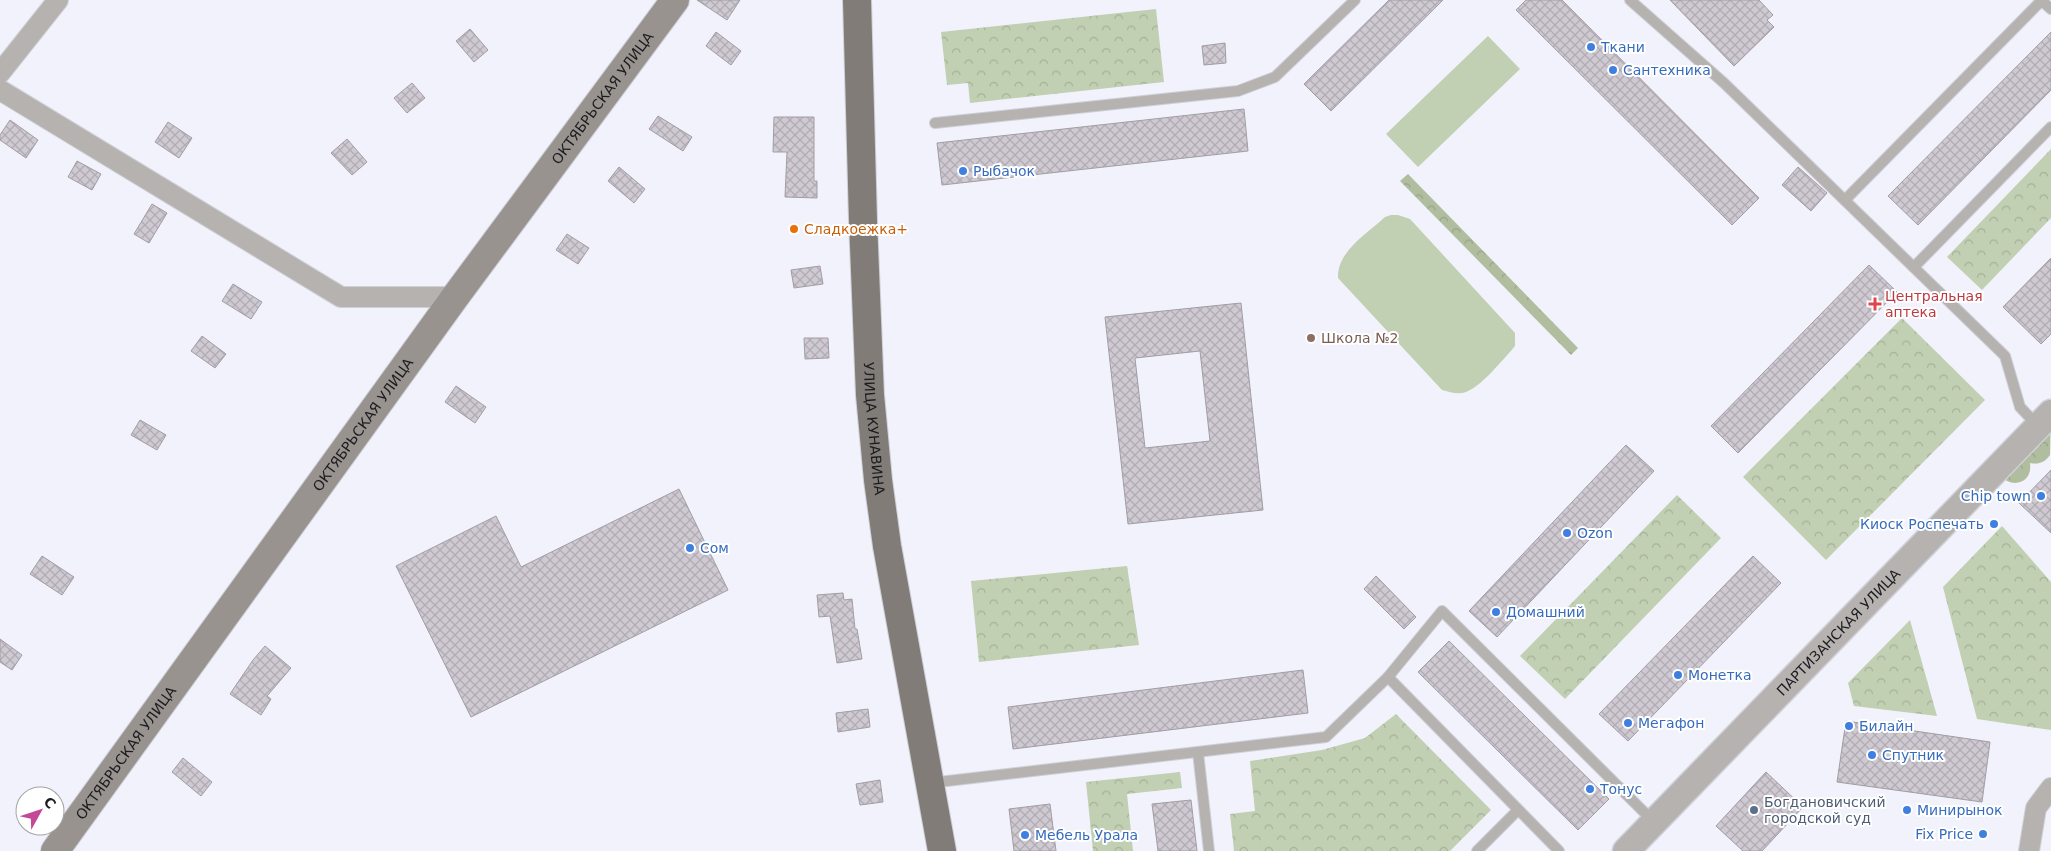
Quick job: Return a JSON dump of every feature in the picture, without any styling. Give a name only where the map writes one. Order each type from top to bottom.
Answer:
[{"type":"main road","name":"ОКТЯБРЬСКАЯ УЛИЦА","points":[[56,851],[455,297],[675,0]]},
{"type":"main road","name":"УЛИЦА КУНАВИНА","points":[[857,0],[870,395],[878,480],[887,546],[942,851]]},
{"type":"street","points":[[0,73],[58,0]]},
{"type":"street","points":[[0,90],[341,297],[455,297]]},
{"type":"street","name":"ПАРТИЗАНСКАЯ УЛИЦА","points":[[1626,851],[2045,420]]},
{"type":"street","points":[[2029,851],[2036,808],[2050,788]]},
{"type":"lane","points":[[935,123],[1238,91],[1275,77],[1356,0]]},
{"type":"lane","points":[[1630,0],[1724,83],[2005,356],[2020,407],[2045,420]]},
{"type":"lane","points":[[1845,200],[2042,0],[2051,10]]},
{"type":"lane","points":[[1914,267],[2051,127]]},
{"type":"lane","points":[[929,783],[1058,770],[1326,737],[1388,677],[1442,611],[1655,822]]},
{"type":"lane","points":[[1388,677],[1559,851]]},
{"type":"lane","points":[[1198,752],[1209,851]]},
{"type":"lane","points":[[1476,851],[1518,810]]},
{"type":"green space","points":[[1156,9],[1164,82],[970,103],[968,83],[947,85],[941,32]]},
{"type":"green space","points":[[1488,36],[1520,69],[1418,167],[1386,134]]},
{"type":"green space","points":[[2051,149],[2051,218],[1982,290],[1947,257]]},
{"type":"green space","points":[[1408,174],[1578,348],[1571,355],[1400,181]]},
{"type":"green space","points":[[1391,215],[1410,219],[1515,333],[1515,346],[1495,369],[1466,392],[1457,393],[1442,390],[1338,278],[1342,259],[1348,251],[1385,217]]},
{"type":"green space","points":[[1902,318],[1985,400],[1826,560],[1743,477]]},
{"type":"green space","points":[[2051,408],[2050,455],[2042,462],[2030,463],[2030,470],[2025,480],[2015,483],[2005,479],[2000,475]]},
{"type":"green space","points":[[1677,495],[1721,538],[1565,699],[1520,656]]},
{"type":"green space","points":[[2002,526],[2051,582],[2051,730],[1977,719],[1943,587]]},
{"type":"green space","points":[[1127,566],[1139,645],[979,662],[971,581]]},
{"type":"green space","points":[[1910,620],[1937,716],[1854,706],[1848,683]]},
{"type":"green space","points":[[1396,714],[1491,810],[1450,851],[1234,851],[1230,814],[1255,811],[1250,761],[1322,750],[1365,738]]},
{"type":"green space","points":[[1180,772],[1182,788],[1127,794],[1133,851],[1093,851],[1086,782]]},
{"type":"building","points":[[697,0],[740,0],[727,20]]},
{"type":"building","points":[[1389,0],[1443,0],[1331,111],[1304,84]]},
{"type":"building","points":[[1526,0],[1562,0],[1759,198],[1732,225],[1516,10]]},
{"type":"building","points":[[1670,0],[1759,0],[1773,15],[1767,20],[1774,27],[1734,66]]},
{"type":"building","points":[[470,29],[488,50],[474,62],[456,41]]},
{"type":"building","points":[[716,32],[741,51],[731,65],[706,46]]},
{"type":"building","points":[[2051,32],[2051,90],[1918,225],[1888,196]]},
{"type":"building","points":[[1225,43],[1226,63],[1204,65],[1202,46]]},
{"type":"building","points":[[412,83],[425,98],[407,113],[394,98]]},
{"type":"building","points":[[1244,109],[1248,151],[942,185],[937,143]]},
{"type":"building","points":[[658,116],[692,137],[683,151],[649,129]]},
{"type":"building","points":[[774,117],[814,117],[814,181],[817,181],[817,198],[785,197],[787,152],[773,152]]},
{"type":"building","points":[[10,120],[38,140],[26,158],[0,140],[0,135]]},
{"type":"building","points":[[168,122],[192,138],[179,158],[155,142]]},
{"type":"building","points":[[347,139],[367,162],[352,175],[331,153]]},
{"type":"building","points":[[77,161],[101,174],[92,190],[68,177]]},
{"type":"building","points":[[619,167],[645,189],[634,203],[608,181]]},
{"type":"building","points":[[1798,167],[1827,193],[1811,211],[1782,185]]},
{"type":"building","points":[[152,204],[167,213],[149,243],[134,234]]},
{"type":"building","points":[[567,234],[589,248],[578,264],[556,250]]},
{"type":"building","points":[[2051,258],[2051,334],[2041,344],[2003,307]]},
{"type":"building","points":[[1869,265],[1897,292],[1738,453],[1711,426]]},
{"type":"building","points":[[820,266],[823,284],[794,288],[791,270]]},
{"type":"building","points":[[233,284],[262,302],[251,319],[222,301]]},
{"type":"building","points":[[1241,303],[1263,510],[1128,524],[1105,317]],"holes":[[[1200,351],[1210,441],[1145,448],[1135,358]]]},
{"type":"building","points":[[202,336],[226,354],[215,368],[191,351]]},
{"type":"building","points":[[804,338],[828,338],[829,358],[805,359]]},
{"type":"building","points":[[456,386],[486,407],[475,423],[445,402]]},
{"type":"building","points":[[140,420],[166,435],[157,450],[131,435]]},
{"type":"building","points":[[1626,445],[1654,471],[1497,637],[1469,611]]},
{"type":"building","points":[[2051,470],[2051,533],[2019,503]]},
{"type":"building","points":[[679,489],[728,590],[471,717],[396,566],[496,516],[521,567]]},
{"type":"building","points":[[42,556],[74,577],[62,595],[30,574]]},
{"type":"building","points":[[1753,556],[1781,583],[1628,741],[1599,714]]},
{"type":"building","points":[[1376,576],[1416,617],[1404,629],[1364,589]]},
{"type":"building","points":[[843,593],[844,600],[852,599],[855,629],[857,629],[862,659],[837,663],[830,616],[819,617],[817,595]]},
{"type":"building","points":[[0,639],[22,655],[12,670],[0,662]]},
{"type":"building","points":[[1449,641],[1609,799],[1578,830],[1418,672]]},
{"type":"building","points":[[265,646],[291,668],[267,696],[271,699],[261,715],[230,694]]},
{"type":"building","points":[[1303,670],[1308,713],[1013,749],[1008,707]]},
{"type":"building","points":[[868,709],[870,727],[838,732],[836,713]]},
{"type":"building","points":[[1846,721],[1990,742],[1982,802],[1837,782]]},
{"type":"building","points":[[183,758],[212,782],[201,796],[172,772]]},
{"type":"building","points":[[1766,772],[1803,807],[1762,851],[1743,851],[1716,826]]},
{"type":"building","points":[[880,780],[883,802],[860,805],[856,784]]},
{"type":"building","points":[[1191,800],[1197,851],[1158,851],[1152,804]]},
{"type":"building","points":[[1050,804],[1056,851],[1014,851],[1009,809]]},
{"type":"place","name":"Ткани","points":[[1591,47]]},
{"type":"place","name":"Сантехника","points":[[1613,70]]},
{"type":"place","name":"Рыбачок","points":[[963,171]]},
{"type":"place","name":"Сладкоежка+","points":[[794,229]]},
{"type":"place","name":"Центральная аптека","points":[[1875,304]]},
{"type":"place","name":"Школа №2","points":[[1311,338]]},
{"type":"place","name":"Chip town","points":[[2041,496]]},
{"type":"place","name":"Киоск Роспечать","points":[[1994,524]]},
{"type":"place","name":"Ozon","points":[[1567,533]]},
{"type":"place","name":"Сом","points":[[690,548]]},
{"type":"place","name":"Домашний","points":[[1496,612]]},
{"type":"place","name":"Монетка","points":[[1678,675]]},
{"type":"place","name":"Мегафон","points":[[1628,723]]},
{"type":"place","name":"Билайн","points":[[1849,726]]},
{"type":"place","name":"Спутник","points":[[1872,755]]},
{"type":"place","name":"Тонус","points":[[1590,789]]},
{"type":"place","name":"Богдановичский городской суд","points":[[1754,810]]},
{"type":"place","name":"Минирынок","points":[[1907,810]]},
{"type":"place","name":"Fix Price","points":[[1983,834]]},
{"type":"place","name":"Мебель Урала","points":[[1025,835]]}]
